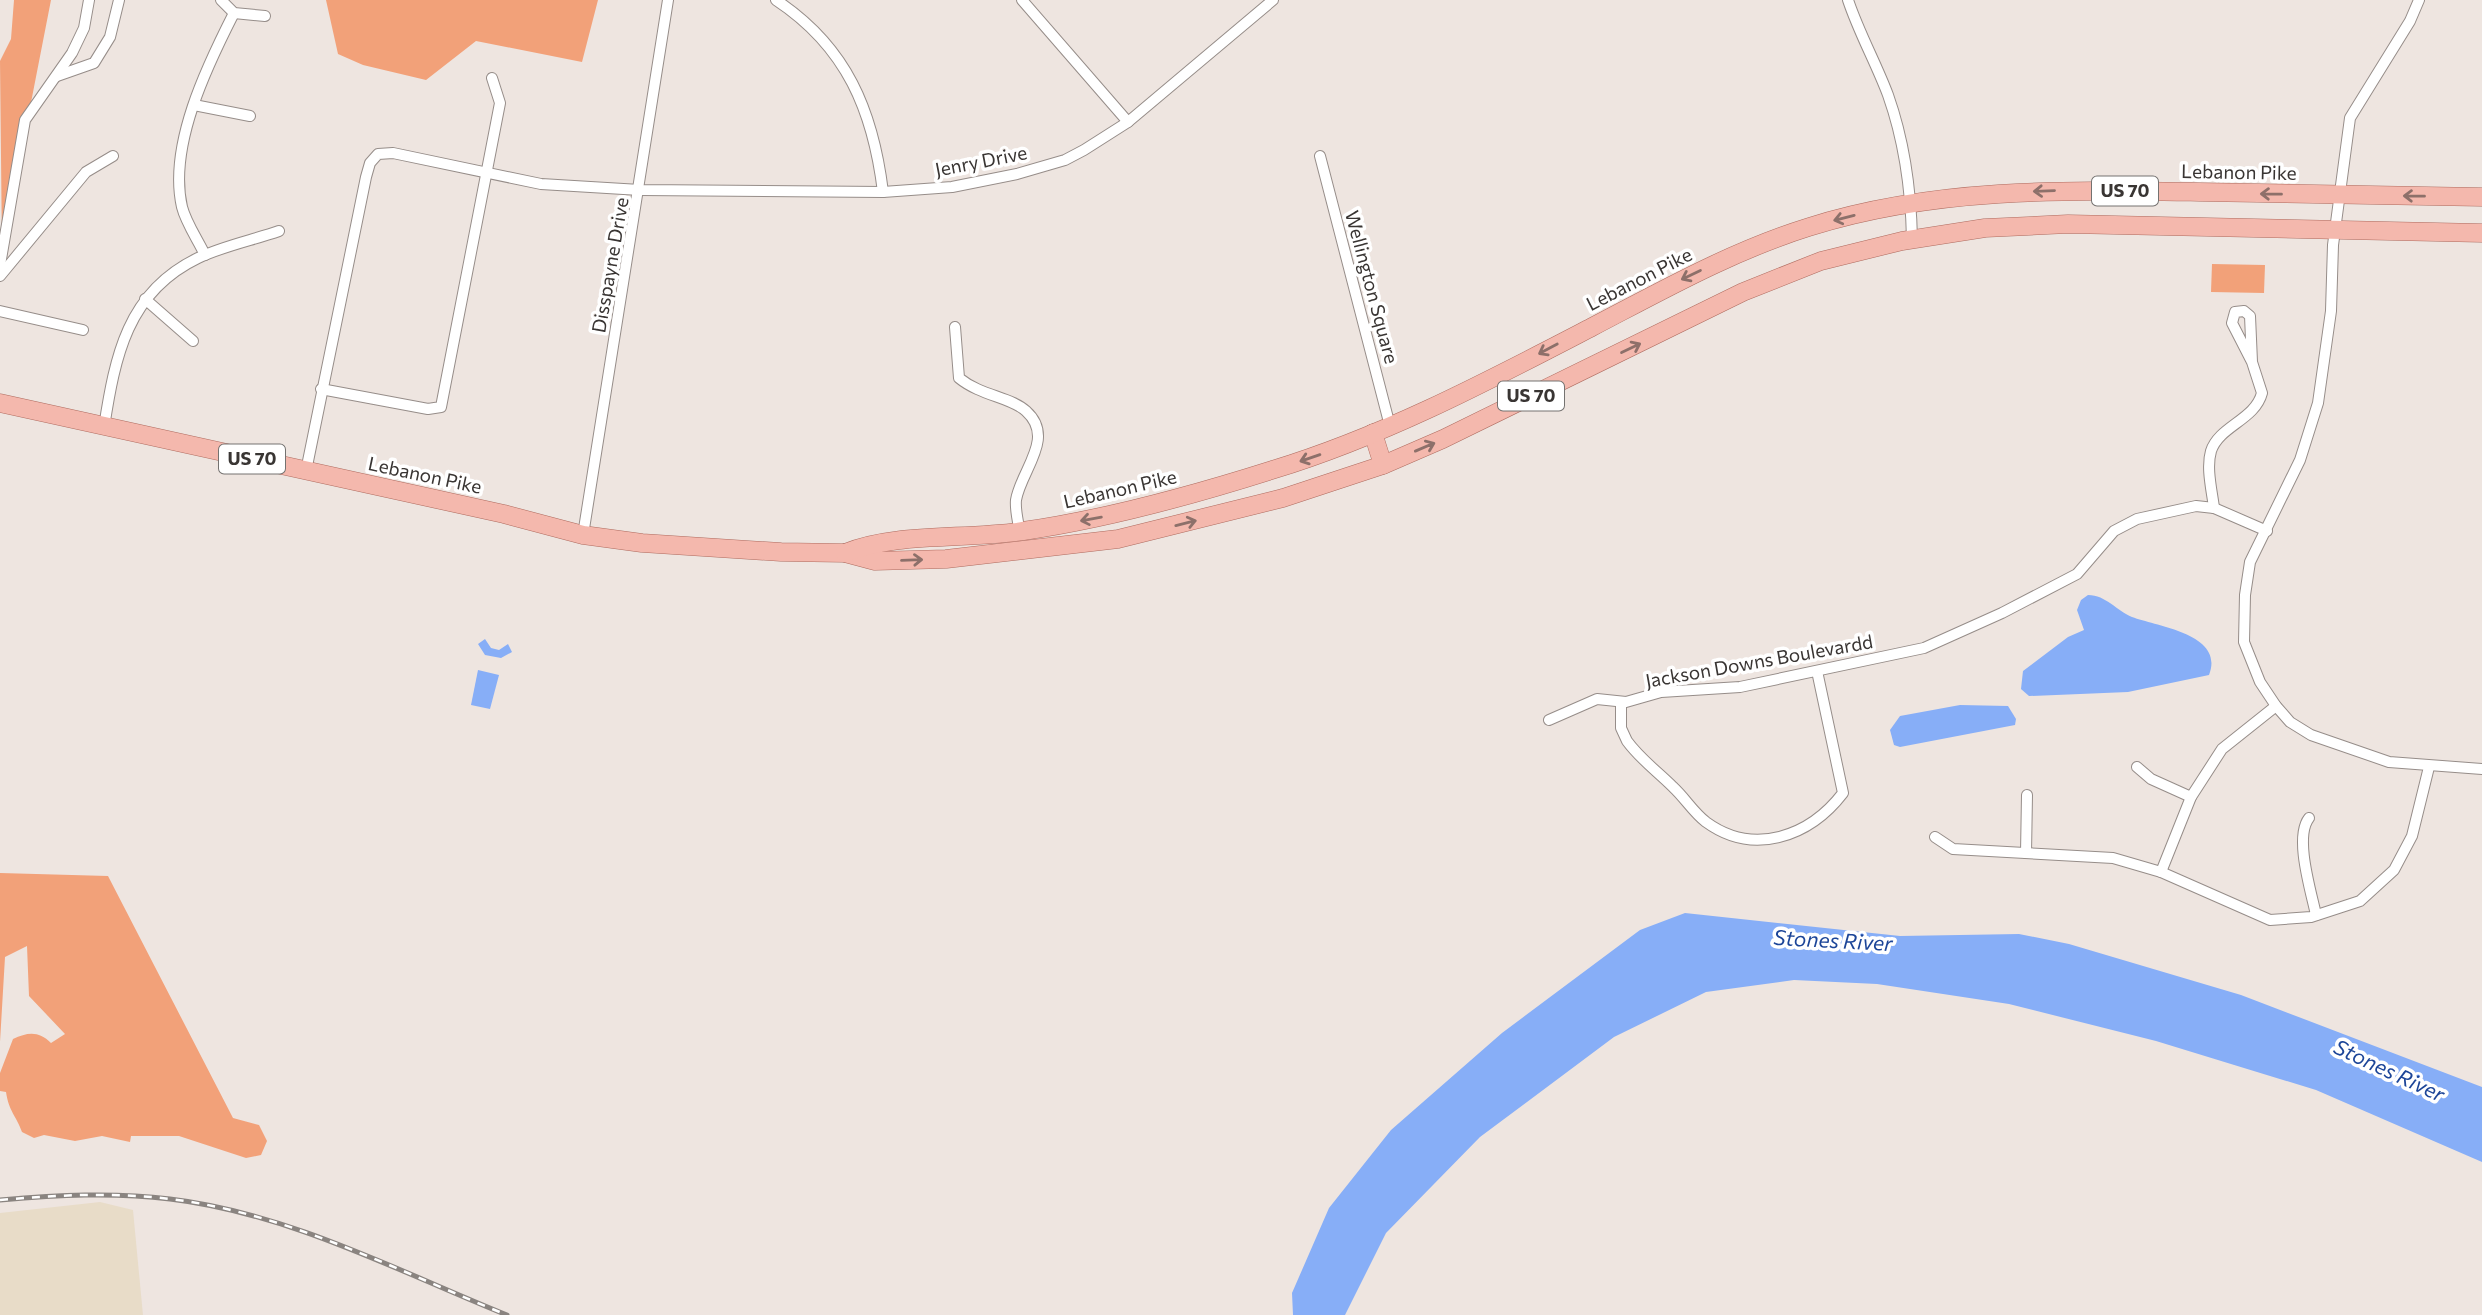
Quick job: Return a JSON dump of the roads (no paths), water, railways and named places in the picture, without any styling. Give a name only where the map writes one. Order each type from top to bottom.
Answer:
[{"type":"main road","name":"Lebanon Pike","points":[[0,403],[583,535],[674,545],[845,553],[875,561],[946,559],[1118,539],[1283,498],[1383,465],[1443,439],[1743,292],[1982,194],[2068,190],[2482,197]]},
{"type":"main road","name":"Lebanon Pike","points":[[845,553],[870,542],[1020,532],[1113,515],[1271,471],[1382,429],[1461,395],[1728,257],[1811,226],[1911,222],[1985,229],[2068,225],[2482,233]]},
{"type":"main road","points":[[1382,429],[1383,465]]},
{"type":"main road","points":[[1148,505],[1154,530]]},
{"type":"street","points":[[0,265],[25,120],[57,76],[84,28],[89,0]]},
{"type":"street","points":[[57,76],[94,63],[110,37],[119,0]]},
{"type":"street","points":[[221,0],[234,13],[265,16]]},
{"type":"street","name":"Disspayne Drive","points":[[583,535],[640,190],[668,0]]},
{"type":"street","points":[[776,0],[810,26],[846,70],[870,121],[878,149],[883,192]]},
{"type":"street","points":[[1022,0],[1128,122]]},
{"type":"street","name":"Jenry Drive","points":[[321,389],[370,163],[378,154],[393,153],[541,184],[640,190],[883,192],[952,187],[1017,174],[1065,160],[1128,122],[1273,0]]},
{"type":"street","points":[[1848,0],[1860,36],[1887,92],[1898,126],[1908,163],[1911,222]]},
{"type":"street","points":[[2419,0],[2410,21],[2350,118],[2335,230],[2330,311],[2318,404],[2300,460],[2250,562],[2245,594],[2244,642],[2260,682],[2276,706],[2290,722],[2311,735],[2389,762],[2482,769]]},
{"type":"street","points":[[205,256],[183,210],[179,188],[180,162],[194,105],[210,59],[234,13]]},
{"type":"street","points":[[306,471],[321,389],[428,409],[441,407],[500,103],[492,78]]},
{"type":"street","points":[[194,105],[250,116]]},
{"type":"street","points":[[0,276],[86,172],[113,156]]},
{"type":"street","name":"Wellington Square","points":[[1320,156],[1382,429]]},
{"type":"street","points":[[104,428],[126,333],[138,305],[162,283],[205,256],[279,231]]},
{"type":"street","points":[[145,299],[193,341]]},
{"type":"street","points":[[0,311],[83,330]]},
{"type":"street","points":[[955,327],[959,378],[972,389],[1023,408],[1037,426],[1038,448],[1022,478],[1016,503],[1020,532]]},
{"type":"street","points":[[2214,508],[2211,451],[2216,442],[2253,411],[2261,398],[2262,389],[2252,362]]},
{"type":"street","name":"Jackson Downs Boulevardd","points":[[1549,720],[1585,702],[1608,699],[1620,703],[1661,692],[1740,687],[1913,651],[1945,640],[2077,573],[2122,524],[2173,510],[2196,506],[2214,508],[2267,531]]},
{"type":"street","points":[[1620,703],[1621,728],[1627,741],[1704,821],[1735,837],[1769,840],[1797,832],[1815,822],[1843,793],[1817,671]]},
{"type":"street","points":[[2161,872],[2191,797],[2222,748],[2276,706]]},
{"type":"street","points":[[2137,766],[2151,779],[2191,797]]},
{"type":"street","points":[[1935,837],[1953,849],[2113,858],[2161,872],[2270,920],[2316,915],[2360,901],[2394,870],[2412,836],[2429,767]]},
{"type":"street","points":[[2026,853],[2027,794]]},
{"type":"street","points":[[2309,818],[2304,824],[2302,840],[2316,915]]},
{"type":"water","points":[[2088,595],[2106,600],[2132,617],[2187,634],[2199,641],[2208,650],[2211,661],[2209,675],[2128,692],[2029,696],[2021,689],[2023,671],[2068,637],[2084,630],[2077,610],[2081,600]]},
{"type":"water","points":[[485,639],[491,648],[499,650],[508,644],[512,652],[501,658],[485,655],[478,644]]},
{"type":"water","points":[[478,670],[499,675],[490,709],[471,705]]},
{"type":"water","points":[[1960,705],[2008,706],[2016,719],[2015,725],[1900,747],[1894,745],[1890,730],[1900,716]]},
{"type":"water","name":"Stones River","points":[[1685,913],[1900,936],[2019,934],[2069,944],[2241,995],[2482,1087],[2482,1162],[2316,1090],[2156,1041],[2009,1004],[1877,984],[1794,980],[1706,992],[1614,1037],[1480,1137],[1386,1233],[1345,1315],[1293,1315],[1292,1293],[1329,1208],[1391,1130],[1502,1033],[1640,930]]},
{"type":"railway","points":[[0,1200],[106,1195],[170,1199],[214,1206],[300,1230],[507,1315]]}]
